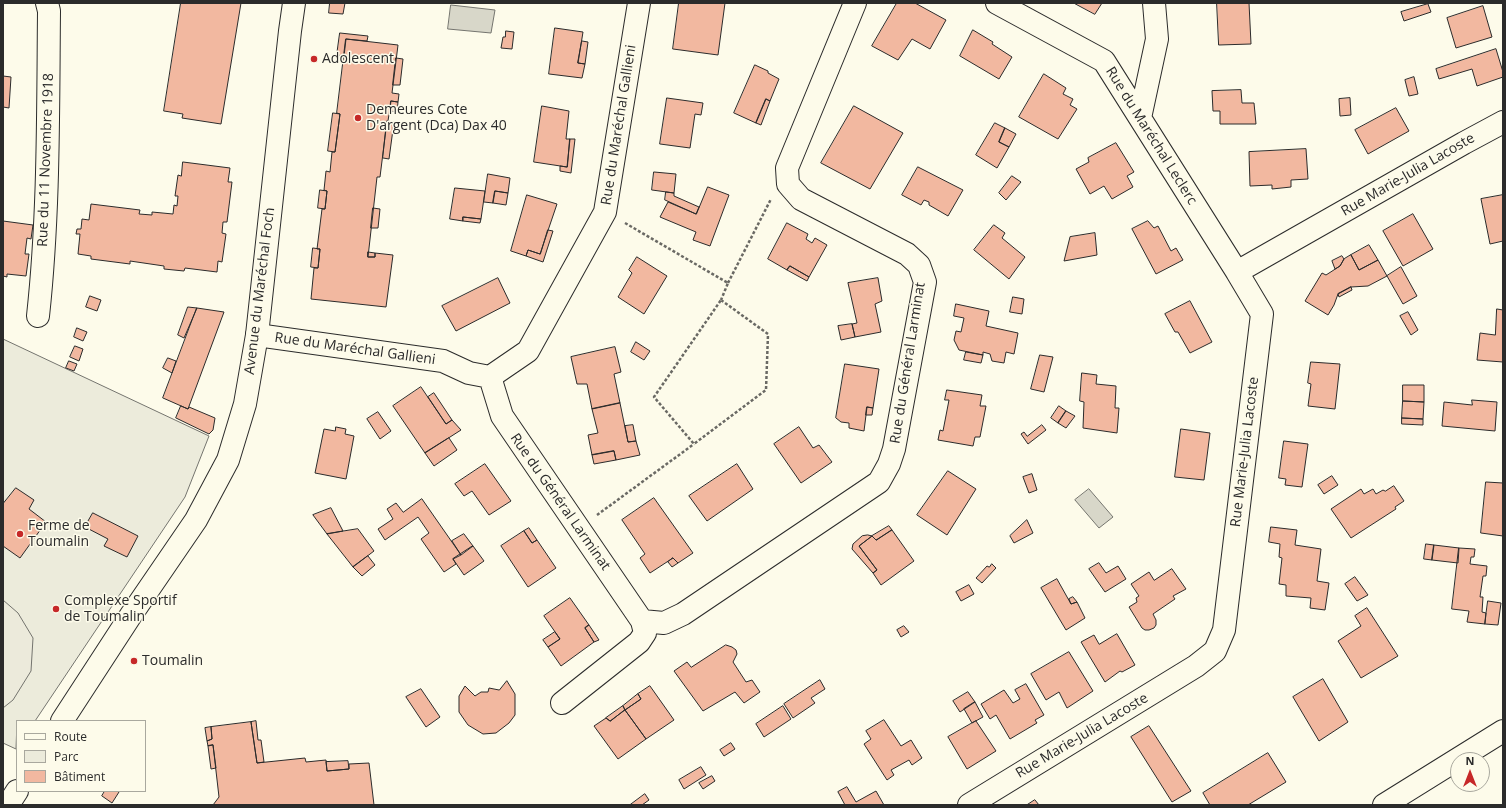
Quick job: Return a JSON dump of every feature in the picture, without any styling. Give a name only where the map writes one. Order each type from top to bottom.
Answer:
[{"type":"street","name":"Rue du 11 Novembre 1918","points":[[38,316],[42,272],[48,132],[47,3]]},
{"type":"street","name":"Avenue du Maréchal Foch","points":[[63,720],[131,615],[196,520],[228,460],[245,404],[257,335],[260,297],[294,3]]},
{"type":"street","name":"Rue du Maréchal Gallieni","points":[[257,335],[443,361],[469,373],[490,377],[528,351],[605,212],[639,3]]},
{"type":"street","points":[[787,168],[855,3]]},
{"type":"street","name":"Rue du Maréchal Leclerc","points":[[998,3],[1104,61],[1237,272]]},
{"type":"street","points":[[1140,118],[1157,38],[1154,3]]},
{"type":"street","name":"Rue Marie-Julia Lacoste","points":[[973,804],[1196,666],[1215,651],[1224,630],[1262,314],[1237,272],[1464,142],[1503,122]]},
{"type":"street","name":"Rue du Général Larminat","points":[[490,377],[502,416],[642,621],[664,623],[683,614],[879,482],[889,464],[894,449],[925,282],[919,265],[907,254],[801,199],[788,184],[787,168]]},
{"type":"street","points":[[562,703],[639,642],[645,633],[642,621]]},
{"type":"street","points":[[1384,805],[1503,731]]},
{"type":"street","points":[[8,805],[16,792]]},
{"type":"path","points":[[694,444],[654,397],[721,300],[728,283],[787,168]]},
{"type":"path","points":[[605,212],[728,283]]},
{"type":"path","points":[[579,529],[766,390],[768,334],[721,300]]},
{"type":"green space","name":"Complexe Sportif de Toumalin","points":[[3,339],[209,436],[185,497],[36,720],[16,720],[16,749],[3,743]]},
{"type":"shaded area","points":[[451,5],[495,10],[491,33],[448,29]]},
{"type":"shaded area","points":[[1089,489],[1113,517],[1099,528],[1075,500]]},
{"type":"shaded area","points":[[3,600],[18,613],[33,638],[31,671],[13,700],[3,708]]},
{"type":"building","points":[[181,3],[241,3],[221,124],[182,118],[183,114],[164,111]]},
{"type":"building","points":[[330,3],[345,3],[343,14],[329,13]]},
{"type":"building","points":[[679,3],[725,3],[718,55],[673,49]]},
{"type":"building","points":[[897,3],[915,3],[946,20],[930,49],[912,39],[898,60],[872,46]]},
{"type":"building","points":[[1074,3],[1102,3],[1095,14]]},
{"type":"building","points":[[1217,3],[1249,3],[1251,44],[1219,45]]},
{"type":"building","points":[[1428,4],[1431,12],[1404,21],[1401,12]]},
{"type":"building","points":[[1483,6],[1492,37],[1456,48],[1447,18]]},
{"type":"building","points":[[555,28],[583,32],[578,63],[585,64],[582,78],[549,74]]},
{"type":"building","points":[[973,30],[993,42],[992,44],[1012,57],[999,79],[960,56]]},
{"type":"building","points":[[506,31],[514,32],[512,49],[501,48]]},
{"type":"building","points":[[340,33],[368,36],[367,41],[346,39],[344,56],[337,55]]},
{"type":"building","points":[[346,39],[398,45],[392,93],[399,94],[398,102],[391,101],[387,121],[380,177],[377,177],[368,257],[375,257],[375,253],[393,255],[386,307],[311,299],[314,268],[318,268],[320,249],[317,249],[322,209],[325,209],[327,191],[324,190],[326,171],[330,172],[332,152],[335,152],[340,114],[337,113]]},
{"type":"building","points":[[582,41],[588,42],[585,64],[578,63]]},
{"type":"building","points":[[1496,49],[1503,72],[1503,77],[1477,86],[1472,69],[1439,79],[1436,69]]},
{"type":"building","points":[[396,58],[403,59],[400,85],[393,85]]},
{"type":"building","points":[[755,65],[768,71],[768,73],[779,79],[770,101],[766,99],[756,123],[734,113]]},
{"type":"building","points":[[1044,74],[1066,88],[1063,94],[1073,99],[1070,105],[1077,109],[1058,139],[1019,117]]},
{"type":"building","points":[[3,76],[11,77],[9,108],[3,107]]},
{"type":"building","points":[[1414,77],[1418,94],[1409,96],[1405,80]]},
{"type":"building","points":[[1241,90],[1242,103],[1254,103],[1256,124],[1220,124],[1220,111],[1213,111],[1212,91]]},
{"type":"building","points":[[667,98],[703,103],[701,115],[695,114],[690,148],[660,144]]},
{"type":"building","points":[[1350,98],[1351,115],[1340,116],[1339,99]]},
{"type":"building","points":[[766,99],[770,101],[761,125],[756,123]]},
{"type":"building","points":[[391,101],[398,102],[397,112],[390,111]]},
{"type":"building","points":[[542,106],[569,111],[566,139],[570,139],[567,167],[534,162]]},
{"type":"building","points":[[854,106],[903,133],[870,189],[821,163]]},
{"type":"building","points":[[1396,108],[1409,131],[1368,154],[1355,130]]},
{"type":"building","points":[[333,113],[340,114],[335,152],[328,151]]},
{"type":"building","points":[[387,121],[394,122],[389,159],[383,158]]},
{"type":"building","points":[[995,123],[1005,128],[999,142],[1009,147],[997,168],[976,155]]},
{"type":"building","points":[[1005,128],[1016,134],[1009,147],[999,142]]},
{"type":"building","points":[[570,139],[575,139],[571,173],[560,171],[560,166],[567,167]]},
{"type":"building","points":[[1116,143],[1134,172],[1127,176],[1133,187],[1112,199],[1104,186],[1090,194],[1076,169],[1089,162],[1088,158]]},
{"type":"building","points":[[1306,149],[1308,179],[1291,180],[1291,187],[1272,189],[1272,185],[1250,186],[1249,152]]},
{"type":"building","points":[[183,162],[230,168],[228,182],[232,182],[227,222],[223,222],[222,233],[226,234],[222,262],[218,261],[217,272],[185,268],[184,271],[164,269],[164,266],[130,261],[130,264],[91,259],[91,256],[78,254],[80,234],[76,234],[77,229],[81,229],[82,219],[89,220],[91,204],[140,210],[139,214],[152,215],[152,212],[173,214],[174,205],[177,206],[178,196],[175,196],[178,175],[181,176]]},
{"type":"building","points":[[918,167],[963,190],[948,216],[929,205],[929,202],[924,200],[921,205],[902,195]]},
{"type":"building","points":[[654,172],[676,174],[674,193],[652,190]]},
{"type":"building","points":[[488,174],[510,178],[508,193],[495,191],[493,203],[484,202]]},
{"type":"building","points":[[1012,176],[1021,182],[1006,200],[999,193]]},
{"type":"building","points":[[708,187],[729,195],[710,246],[693,240],[696,232],[660,217],[668,202],[696,214]]},
{"type":"building","points":[[455,188],[485,191],[481,219],[463,217],[463,221],[450,219]]},
{"type":"building","points":[[320,190],[327,191],[325,209],[318,208]]},
{"type":"building","points":[[495,191],[508,193],[506,205],[493,203]]},
{"type":"building","points":[[666,192],[674,193],[674,196],[699,207],[696,214],[665,200]]},
{"type":"building","points":[[527,195],[557,204],[540,254],[528,250],[526,256],[511,251]]},
{"type":"building","points":[[1503,195],[1503,241],[1490,244],[1481,199]]},
{"type":"building","points":[[373,208],[380,209],[378,228],[371,228]]},
{"type":"building","points":[[1413,214],[1433,249],[1403,266],[1383,231]]},
{"type":"building","points":[[463,217],[481,219],[480,223],[463,221]]},
{"type":"building","points":[[3,221],[33,225],[31,239],[27,238],[25,254],[29,254],[26,276],[7,274],[7,277],[3,276]]},
{"type":"building","points":[[1148,221],[1154,228],[1158,226],[1171,251],[1176,248],[1183,260],[1156,274],[1132,229]]},
{"type":"building","points":[[787,223],[808,234],[806,239],[812,243],[815,238],[827,245],[809,277],[790,266],[787,270],[768,259]]},
{"type":"building","points":[[994,225],[1005,233],[1002,238],[1025,257],[1009,279],[974,250]]},
{"type":"building","points":[[548,230],[553,231],[543,262],[526,256],[528,250],[540,254]]},
{"type":"building","points":[[1095,233],[1097,255],[1064,261],[1070,237]]},
{"type":"building","points":[[1369,245],[1378,260],[1359,270],[1351,255]]},
{"type":"building","points":[[313,248],[320,249],[318,268],[311,267]]},
{"type":"building","points":[[368,252],[375,253],[375,257],[368,257]]},
{"type":"building","points":[[1351,255],[1359,270],[1378,260],[1387,276],[1368,286],[1351,287],[1338,294],[1328,315],[1305,301],[1322,273],[1326,275],[1340,266],[1344,259]]},
{"type":"building","points":[[1342,256],[1344,259],[1340,266],[1335,269],[1332,261]]},
{"type":"building","points":[[637,257],[667,276],[644,314],[618,297],[632,273],[629,270]]},
{"type":"building","points":[[790,266],[809,277],[807,281],[787,270]]},
{"type":"building","points":[[1401,267],[1417,296],[1403,304],[1387,276]]},
{"type":"building","points":[[498,278],[510,303],[456,331],[442,306]]},
{"type":"building","points":[[878,278],[882,301],[875,304],[881,332],[855,337],[852,324],[857,323],[848,283]]},
{"type":"building","points":[[1351,287],[1352,290],[1339,297],[1338,294]]},
{"type":"building","points":[[90,296],[101,300],[97,311],[86,307]]},
{"type":"building","points":[[1013,297],[1024,299],[1022,314],[1010,312]]},
{"type":"building","points":[[1190,301],[1212,342],[1190,353],[1178,332],[1175,332],[1165,314]]},
{"type":"building","points":[[956,304],[989,311],[986,326],[1018,333],[1014,354],[1006,352],[1004,363],[992,361],[990,354],[983,352],[983,355],[959,350],[954,340],[956,331],[961,332],[964,318],[954,316]]},
{"type":"building","points":[[188,307],[197,308],[184,338],[178,335]]},
{"type":"building","points":[[197,308],[224,312],[188,409],[163,398]]},
{"type":"building","points":[[1497,309],[1503,310],[1503,362],[1477,360],[1480,333],[1495,335]]},
{"type":"building","points":[[1408,312],[1418,330],[1411,335],[1400,316]]},
{"type":"building","points":[[852,324],[855,337],[841,340],[838,326]]},
{"type":"building","points":[[77,328],[87,332],[83,341],[74,337]]},
{"type":"building","points":[[636,342],[650,351],[644,360],[631,352]]},
{"type":"building","points":[[75,346],[83,349],[79,361],[70,357]]},
{"type":"building","points":[[615,347],[621,372],[614,374],[620,403],[592,409],[587,384],[577,384],[571,357]]},
{"type":"building","points":[[966,352],[983,355],[981,363],[964,360]]},
{"type":"building","points":[[1040,355],[1053,357],[1044,392],[1031,389]]},
{"type":"building","points":[[168,358],[176,361],[172,373],[163,368]]},
{"type":"building","points":[[69,361],[77,364],[74,371],[66,368]]},
{"type":"building","points":[[1311,362],[1340,364],[1335,409],[1308,406],[1311,384],[1308,383]]},
{"type":"building","points":[[845,364],[879,369],[873,408],[867,407],[864,431],[849,428],[849,423],[841,422],[836,418]]},
{"type":"building","points":[[1082,373],[1097,375],[1096,384],[1116,386],[1115,408],[1119,408],[1117,433],[1083,428],[1084,402],[1080,401]]},
{"type":"building","points":[[1403,385],[1424,385],[1424,402],[1403,401]]},
{"type":"building","points":[[421,387],[446,424],[452,420],[461,430],[425,453],[393,406]]},
{"type":"building","points":[[947,390],[982,395],[980,406],[986,406],[980,437],[975,437],[973,446],[938,440],[940,430],[943,431],[949,400],[945,400]]},
{"type":"building","points":[[434,393],[452,420],[446,424],[428,397]]},
{"type":"building","points":[[1472,400],[1497,402],[1495,431],[1442,426],[1444,402],[1472,405]]},
{"type":"building","points":[[1403,401],[1424,402],[1423,419],[1402,418]]},
{"type":"building","points":[[620,403],[628,442],[636,441],[640,455],[616,460],[614,451],[592,455],[588,435],[598,433],[592,409]]},
{"type":"building","points":[[181,406],[188,409],[189,407],[215,418],[213,430],[209,434],[176,418]]},
{"type":"building","points":[[1059,406],[1066,411],[1058,423],[1051,418]]},
{"type":"building","points":[[867,407],[873,408],[872,415],[866,415]]},
{"type":"building","points":[[1066,411],[1075,416],[1066,428],[1058,423]]},
{"type":"building","points":[[378,412],[391,431],[380,439],[367,419]]},
{"type":"building","points":[[1402,418],[1423,419],[1423,425],[1402,424]]},
{"type":"building","points":[[633,425],[636,441],[628,442],[625,426]]},
{"type":"building","points":[[1042,425],[1046,430],[1028,444],[1021,434],[1024,432],[1027,436]]},
{"type":"building","points":[[336,427],[346,429],[345,434],[354,436],[346,479],[315,473],[324,429],[335,431]]},
{"type":"building","points":[[799,427],[813,448],[819,445],[832,462],[801,483],[774,444]]},
{"type":"building","points":[[1181,429],[1210,433],[1204,480],[1175,477]]},
{"type":"building","points":[[449,438],[457,450],[434,466],[425,453]]},
{"type":"building","points":[[1284,441],[1308,444],[1302,487],[1285,485],[1286,479],[1279,478]]},
{"type":"building","points":[[614,451],[616,460],[594,464],[592,455]]},
{"type":"building","points":[[485,464],[511,501],[489,515],[472,491],[464,496],[455,484]]},
{"type":"building","points":[[737,464],[753,489],[707,521],[689,496]]},
{"type":"building","points":[[948,471],[976,489],[947,535],[917,515]]},
{"type":"building","points":[[1032,474],[1037,490],[1029,493],[1023,477]]},
{"type":"building","points":[[1332,476],[1338,485],[1324,494],[1318,485]]},
{"type":"building","points":[[1486,482],[1503,483],[1503,536],[1481,533]]},
{"type":"building","points":[[1394,486],[1404,501],[1395,507],[1396,509],[1351,538],[1331,509],[1361,489],[1364,494],[1373,489],[1376,494]]},
{"type":"building","name":"Ferme de Toumalin","points":[[16,488],[34,500],[29,509],[46,522],[20,558],[3,546],[3,504]]},
{"type":"building","points":[[654,498],[693,553],[678,563],[673,558],[650,573],[640,558],[645,554],[622,520]]},
{"type":"building","points":[[422,499],[461,555],[453,559],[456,564],[444,572],[421,539],[429,533],[418,517],[385,540],[378,529],[393,519],[387,509],[396,503],[403,512]]},
{"type":"building","points":[[331,508],[343,531],[327,534],[313,515]]},
{"type":"building","name":"Ferme de Toumalin","points":[[93,513],[138,536],[127,557],[104,546],[108,539],[85,527]]},
{"type":"building","points":[[1027,520],[1033,533],[1014,543],[1010,536]]},
{"type":"building","points":[[889,526],[892,530],[876,540],[872,536]]},
{"type":"building","points":[[1271,527],[1297,530],[1295,545],[1321,549],[1317,581],[1329,583],[1325,610],[1310,608],[1311,598],[1286,596],[1286,585],[1279,584],[1282,558],[1279,557],[1280,544],[1269,542]]},
{"type":"building","points":[[529,528],[537,540],[532,543],[524,531]]},
{"type":"building","points":[[358,529],[374,551],[353,567],[327,534]]},
{"type":"building","points":[[892,530],[914,561],[881,585],[873,573],[877,570],[859,546],[872,536],[876,540]]},
{"type":"building","points":[[524,531],[532,543],[537,540],[556,568],[528,587],[501,546]]},
{"type":"building","points":[[464,534],[473,546],[461,555],[452,541]]},
{"type":"building","points":[[862,536],[872,536],[859,546],[877,570],[873,573],[852,549],[853,544]]},
{"type":"building","points":[[1426,544],[1434,545],[1432,560],[1424,559]]},
{"type":"building","points":[[1434,545],[1459,548],[1458,563],[1432,560]]},
{"type":"building","points":[[473,546],[484,561],[464,575],[453,559]]},
{"type":"building","points":[[1459,548],[1475,549],[1474,557],[1471,557],[1470,564],[1487,566],[1486,576],[1483,576],[1480,597],[1483,597],[1482,612],[1486,613],[1485,624],[1467,622],[1469,611],[1452,609]]},
{"type":"building","points":[[368,556],[375,565],[362,576],[353,567]]},
{"type":"building","points":[[673,558],[678,563],[672,567],[668,562]]},
{"type":"building","points":[[1099,563],[1106,573],[1118,566],[1126,579],[1105,592],[1089,569]]},
{"type":"building","points":[[992,564],[996,568],[982,583],[976,578],[987,566],[989,567]]},
{"type":"building","points":[[1172,569],[1186,589],[1173,596],[1175,599],[1153,614],[1156,620],[1156,625],[1154,628],[1145,630],[1142,628],[1129,607],[1137,602],[1136,598],[1139,596],[1131,584],[1149,572],[1154,580]]},
{"type":"building","points":[[1355,577],[1368,595],[1357,601],[1345,584]]},
{"type":"building","points":[[1057,579],[1071,604],[1077,602],[1085,618],[1066,630],[1041,588]]},
{"type":"building","points":[[969,585],[974,594],[961,601],[956,592]]},
{"type":"building","points":[[1073,597],[1077,602],[1071,604],[1069,599]]},
{"type":"building","points":[[570,598],[589,625],[585,628],[594,642],[561,666],[548,647],[560,639],[544,616]]},
{"type":"building","points":[[1488,601],[1501,603],[1498,625],[1485,624]]},
{"type":"building","points":[[1367,608],[1398,656],[1361,678],[1338,641],[1361,626],[1355,616]]},
{"type":"building","points":[[589,625],[599,640],[594,642],[585,628]]},
{"type":"building","points":[[904,626],[909,632],[901,637],[897,630]]},
{"type":"building","points":[[555,632],[560,639],[548,647],[543,640]]},
{"type":"building","points":[[1117,634],[1135,665],[1122,672],[1120,671],[1105,682],[1081,642],[1094,635],[1099,644]]},
{"type":"building","points":[[726,645],[736,650],[737,654],[733,662],[746,682],[752,680],[760,692],[744,703],[735,692],[703,711],[674,671],[687,662],[691,667]]},
{"type":"building","points":[[1069,652],[1093,691],[1067,708],[1059,692],[1046,700],[1031,674]]},
{"type":"building","points":[[1323,679],[1348,722],[1319,741],[1293,697]]},
{"type":"building","points":[[820,680],[825,689],[811,698],[815,703],[793,718],[784,704]]},
{"type":"building","points":[[507,681],[515,694],[515,715],[509,723],[496,733],[483,734],[468,725],[459,712],[459,696],[465,686],[475,696],[481,692],[488,692],[489,688],[499,690]]},
{"type":"building","points":[[1026,684],[1044,715],[1035,720],[1037,723],[1010,739],[996,715],[990,719],[981,704],[1004,690],[1013,703],[1020,699],[1015,690]]},
{"type":"building","points":[[650,686],[674,720],[646,739],[625,710],[641,699],[638,694]]},
{"type":"building","points":[[421,689],[440,717],[426,727],[406,697]]},
{"type":"building","points":[[968,692],[975,702],[960,712],[953,701]]},
{"type":"building","points":[[638,694],[641,699],[625,710],[623,706]]},
{"type":"building","points":[[975,702],[983,717],[972,723],[964,709]]},
{"type":"building","points":[[623,706],[625,710],[610,721],[606,718]]},
{"type":"building","points":[[783,706],[791,719],[764,737],[756,724]]},
{"type":"building","points":[[625,710],[646,739],[618,759],[594,726],[606,718],[610,721]]},
{"type":"building","points":[[884,720],[901,746],[911,740],[922,758],[912,765],[909,760],[891,770],[894,775],[887,780],[864,744],[871,739],[866,731]]},
{"type":"building","points":[[256,721],[258,740],[261,740],[264,762],[257,763],[251,722]]},
{"type":"building","points":[[976,721],[996,751],[967,769],[948,737]]},
{"type":"building","points":[[251,722],[257,763],[305,758],[306,762],[326,760],[327,771],[349,769],[349,764],[369,763],[374,805],[213,805],[219,797],[213,745],[208,746],[207,741],[212,739],[211,727]]},
{"type":"building","points":[[1149,726],[1191,791],[1172,802],[1131,737]]},
{"type":"building","points":[[211,727],[212,739],[207,741],[205,728]]},
{"type":"building","points":[[731,743],[735,749],[724,756],[720,750]]},
{"type":"building","points":[[213,745],[216,768],[211,769],[208,746]]},
{"type":"building","points":[[1268,753],[1286,782],[1248,805],[1210,805],[1203,793]]},
{"type":"building","points":[[348,761],[349,769],[327,771],[326,762]]},
{"type":"building","points":[[701,767],[706,775],[684,789],[679,780]]},
{"type":"building","points":[[712,776],[715,781],[703,789],[699,783]]},
{"type":"building","points":[[847,787],[856,802],[876,791],[884,805],[845,805],[838,792]]},
{"type":"building","points":[[104,792],[119,792],[112,803],[102,796]]},
{"type":"building","points":[[645,794],[649,800],[642,805],[630,805]]},
{"type":"building","points":[[1035,800],[1039,805],[1027,805]]},
{"type":"place","name":"Adolescent","points":[[314,59]]},
{"type":"place","name":"Demeures Cote D'argent (Dca) Dax 40","points":[[358,118]]},
{"type":"place","name":"Ferme de Toumalin","points":[[20,534]]},
{"type":"place","name":"Complexe Sportif de Toumalin","points":[[56,609]]},
{"type":"place","name":"Toumalin","points":[[134,661]]}]
